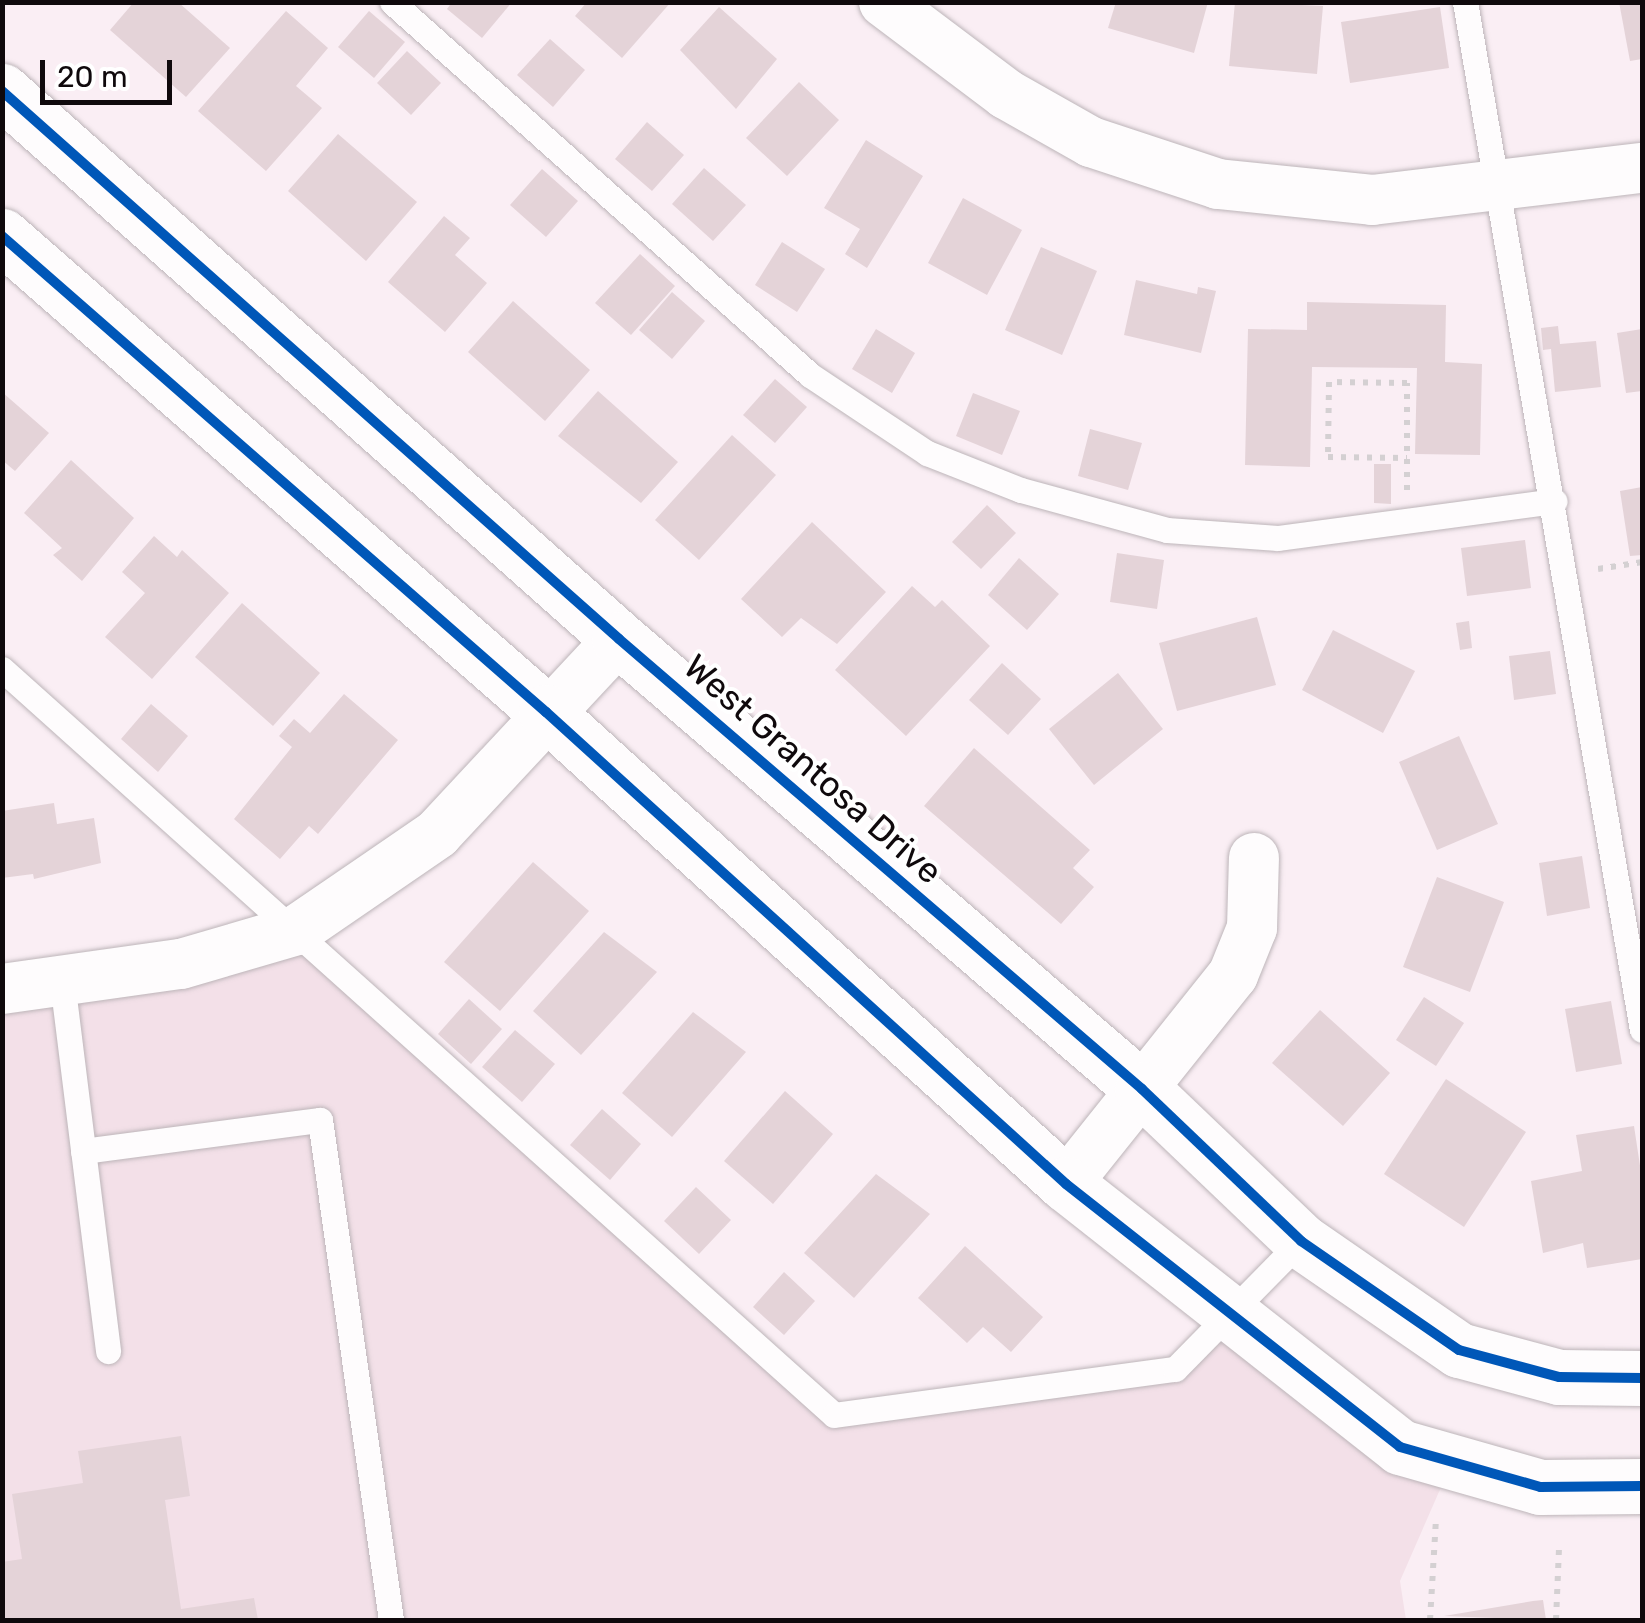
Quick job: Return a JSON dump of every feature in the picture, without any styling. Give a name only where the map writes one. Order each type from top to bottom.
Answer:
[{"type":"street","points":[[884,2],[1006,94],[1091,142],[1218,184],[1372,200],[1642,168]]},
{"type":"street","name":"West Grantosa Drive","points":[[2,92],[619,639],[1142,1089],[1301,1241],[1460,1350],[1558,1377],[1642,1378]]},
{"type":"street","points":[[2,236],[546,712],[1066,1184],[1400,1447],[1540,1487],[1642,1486]]},
{"type":"street","points":[[2,989],[182,964],[297,930],[438,834],[546,712],[619,639]]},
{"type":"street","points":[[1066,1184],[1233,975],[1252,928],[1254,858]]},
{"type":"lane","points":[[392,2],[810,375],[926,453],[1021,490],[1167,530],[1278,538],[1555,502]]},
{"type":"lane","points":[[1465,2],[1492,187],[1555,502],[1642,1030]]},
{"type":"lane","points":[[2,669],[834,1416],[1176,1369],[1301,1241]]},
{"type":"lane","points":[[62,981],[108,1351]]},
{"type":"lane","points":[[84,1151],[320,1120],[392,1620]]},
{"type":"path","points":[[1407,458],[1328,457],[1329,382],[1407,383],[1407,458],[1407,521]]},
{"type":"path","points":[[1567,574],[1642,562]]},
{"type":"path","points":[[1430,1620],[1436,1518]]},
{"type":"path","points":[[1556,1620],[1559,1547]]},
{"type":"shaded area","points":[[297,930],[834,1415],[1175,1369],[1230,1316],[1452,1462],[1400,1581],[1406,1620],[3,1620],[2,989]]},
{"type":"building","points":[[134,2],[178,2],[230,48],[186,97],[110,30]]},
{"type":"building","points":[[452,2],[512,2],[482,38],[447,9]]},
{"type":"building","points":[[587,2],[671,2],[622,58],[575,16]]},
{"type":"building","points":[[1116,2],[1208,2],[1194,53],[1108,28]]},
{"type":"building","points":[[1235,2],[1323,6],[1317,74],[1229,66]]},
{"type":"building","points":[[1619,2],[1642,2],[1642,59],[1630,61]]},
{"type":"building","points":[[719,7],[777,59],[736,109],[680,50]]},
{"type":"building","points":[[1440,7],[1449,68],[1350,83],[1341,22]]},
{"type":"building","points":[[286,11],[328,48],[296,86],[322,108],[266,171],[198,111]]},
{"type":"building","points":[[369,11],[405,42],[374,78],[338,47]]},
{"type":"building","points":[[550,39],[585,70],[553,107],[517,75]]},
{"type":"building","points":[[407,51],[441,83],[411,115],[377,83]]},
{"type":"building","points":[[799,82],[839,120],[787,176],[746,138]]},
{"type":"building","points":[[647,122],[684,155],[652,191],[615,159]]},
{"type":"building","points":[[338,134],[417,202],[366,261],[288,191]]},
{"type":"building","points":[[866,140],[923,176],[867,268],[845,254],[860,229],[824,208]]},
{"type":"building","points":[[704,168],[746,205],[713,241],[672,204]]},
{"type":"building","points":[[542,169],[578,201],[546,237],[510,205]]},
{"type":"building","points":[[963,198],[1022,230],[987,295],[928,263]]},
{"type":"building","points":[[444,216],[470,238],[455,255],[487,283],[445,332],[388,282]]},
{"type":"building","points":[[782,242],[825,269],[797,312],[755,285]]},
{"type":"building","points":[[1041,247],[1097,271],[1062,355],[1005,330]]},
{"type":"building","points":[[640,254],[675,286],[631,335],[595,303]]},
{"type":"building","points":[[1136,280],[1197,294],[1198,287],[1216,291],[1201,353],[1124,335]]},
{"type":"building","points":[[672,292],[705,321],[672,359],[639,330]]},
{"type":"building","points":[[513,301],[590,370],[545,421],[468,352]]},
{"type":"building","points":[[1307,302],[1446,305],[1445,362],[1482,364],[1480,455],[1415,454],[1417,368],[1312,367],[1310,467],[1245,465],[1248,329],[1307,330]]},
{"type":"building","points":[[1558,326],[1560,344],[1596,341],[1601,387],[1555,392],[1551,349],[1543,350],[1541,328]]},
{"type":"building","points":[[876,329],[915,353],[892,393],[852,369]]},
{"type":"building","points":[[1642,329],[1642,391],[1626,393],[1617,333]]},
{"type":"building","points":[[775,379],[807,407],[775,443],[743,415]]},
{"type":"building","points":[[598,391],[678,462],[641,503],[558,436]]},
{"type":"building","points":[[2,392],[49,433],[15,471],[2,460]]},
{"type":"building","points":[[973,393],[1020,411],[1002,455],[956,436]]},
{"type":"building","points":[[1090,429],[1142,443],[1128,490],[1078,476]]},
{"type":"building","points":[[732,435],[776,475],[699,560],[655,520]]},
{"type":"building","points":[[71,460],[134,518],[82,581],[53,555],[62,548],[24,513]]},
{"type":"building","points":[[1374,464],[1391,464],[1391,504],[1374,503]]},
{"type":"building","points":[[1642,487],[1642,555],[1630,556],[1620,491]]},
{"type":"building","points":[[987,505],[1016,533],[981,569],[952,542]]},
{"type":"building","points":[[812,522],[886,592],[837,644],[801,618],[782,637],[741,599]]},
{"type":"building","points":[[154,536],[177,557],[182,550],[229,593],[152,679],[105,637],[145,593],[122,572]]},
{"type":"building","points":[[1525,540],[1531,588],[1467,596],[1461,548]]},
{"type":"building","points":[[1117,553],[1164,560],[1157,609],[1110,602]]},
{"type":"building","points":[[1019,558],[1059,594],[1027,630],[988,595]]},
{"type":"building","points":[[912,586],[935,607],[942,600],[990,646],[906,736],[835,670]]},
{"type":"building","points":[[242,603],[320,673],[273,726],[195,657]]},
{"type":"building","points":[[1257,617],[1276,685],[1177,711],[1159,643]]},
{"type":"building","points":[[1469,621],[1472,648],[1460,650],[1456,623]]},
{"type":"building","points":[[1333,630],[1415,671],[1383,733],[1302,690]]},
{"type":"building","points":[[1550,651],[1556,694],[1514,700],[1509,656]]},
{"type":"building","points":[[1002,663],[1041,699],[1008,735],[969,700]]},
{"type":"building","points":[[1118,673],[1163,729],[1094,785],[1049,729]]},
{"type":"building","points":[[344,694],[398,740],[318,834],[309,826],[280,859],[234,819],[292,747],[279,736],[294,719],[310,733]]},
{"type":"building","points":[[151,704],[188,736],[158,772],[121,739]]},
{"type":"building","points":[[1459,736],[1498,824],[1437,850],[1399,762]]},
{"type":"building","points":[[974,748],[1090,850],[1073,868],[1094,887],[1061,924],[924,806]]},
{"type":"building","points":[[54,803],[57,824],[94,818],[101,863],[34,879],[33,874],[2,878],[2,811]]},
{"type":"building","points":[[1582,856],[1590,908],[1547,916],[1539,863]]},
{"type":"building","points":[[533,862],[589,911],[500,1011],[444,962]]},
{"type":"building","points":[[1437,877],[1504,902],[1470,992],[1403,967]]},
{"type":"building","points":[[604,932],[657,972],[581,1055],[533,1011]]},
{"type":"building","points":[[1424,997],[1464,1023],[1436,1066],[1396,1040]]},
{"type":"building","points":[[469,999],[502,1029],[471,1064],[438,1034]]},
{"type":"building","points":[[1611,1001],[1622,1064],[1576,1072],[1565,1009]]},
{"type":"building","points":[[1320,1010],[1390,1073],[1343,1126],[1272,1063]]},
{"type":"building","points":[[693,1012],[746,1052],[672,1137],[622,1093]]},
{"type":"building","points":[[515,1030],[555,1064],[522,1102],[482,1067]]},
{"type":"building","points":[[1446,1079],[1526,1132],[1464,1227],[1384,1174]]},
{"type":"building","points":[[785,1091],[833,1134],[773,1204],[724,1161]]},
{"type":"building","points":[[602,1109],[641,1144],[610,1180],[570,1145]]},
{"type":"building","points":[[1634,1126],[1642,1179],[1642,1259],[1587,1268],[1583,1243],[1543,1253],[1531,1181],[1582,1171],[1576,1135]]},
{"type":"building","points":[[876,1174],[930,1214],[854,1298],[804,1253]]},
{"type":"building","points":[[696,1187],[731,1220],[699,1254],[664,1221]]},
{"type":"building","points":[[965,1246],[1043,1317],[1011,1352],[983,1327],[967,1343],[918,1298]]},
{"type":"building","points":[[784,1272],[815,1301],[784,1335],[753,1307]]},
{"type":"building","points":[[181,1436],[190,1496],[165,1500],[181,1609],[254,1598],[258,1620],[2,1620],[2,1562],[22,1559],[12,1494],[83,1483],[78,1451]]},
{"type":"building","points":[[1543,1600],[1546,1620],[1444,1616],[1533,1601]]},
{"type":"cycle path","points":[[2,91],[619,639],[1142,1089],[1301,1241],[1459,1350],[1559,1377],[1642,1378]]},
{"type":"cycle path","points":[[2,236],[546,712],[1066,1184],[1400,1447],[1540,1487],[1642,1486]]}]
